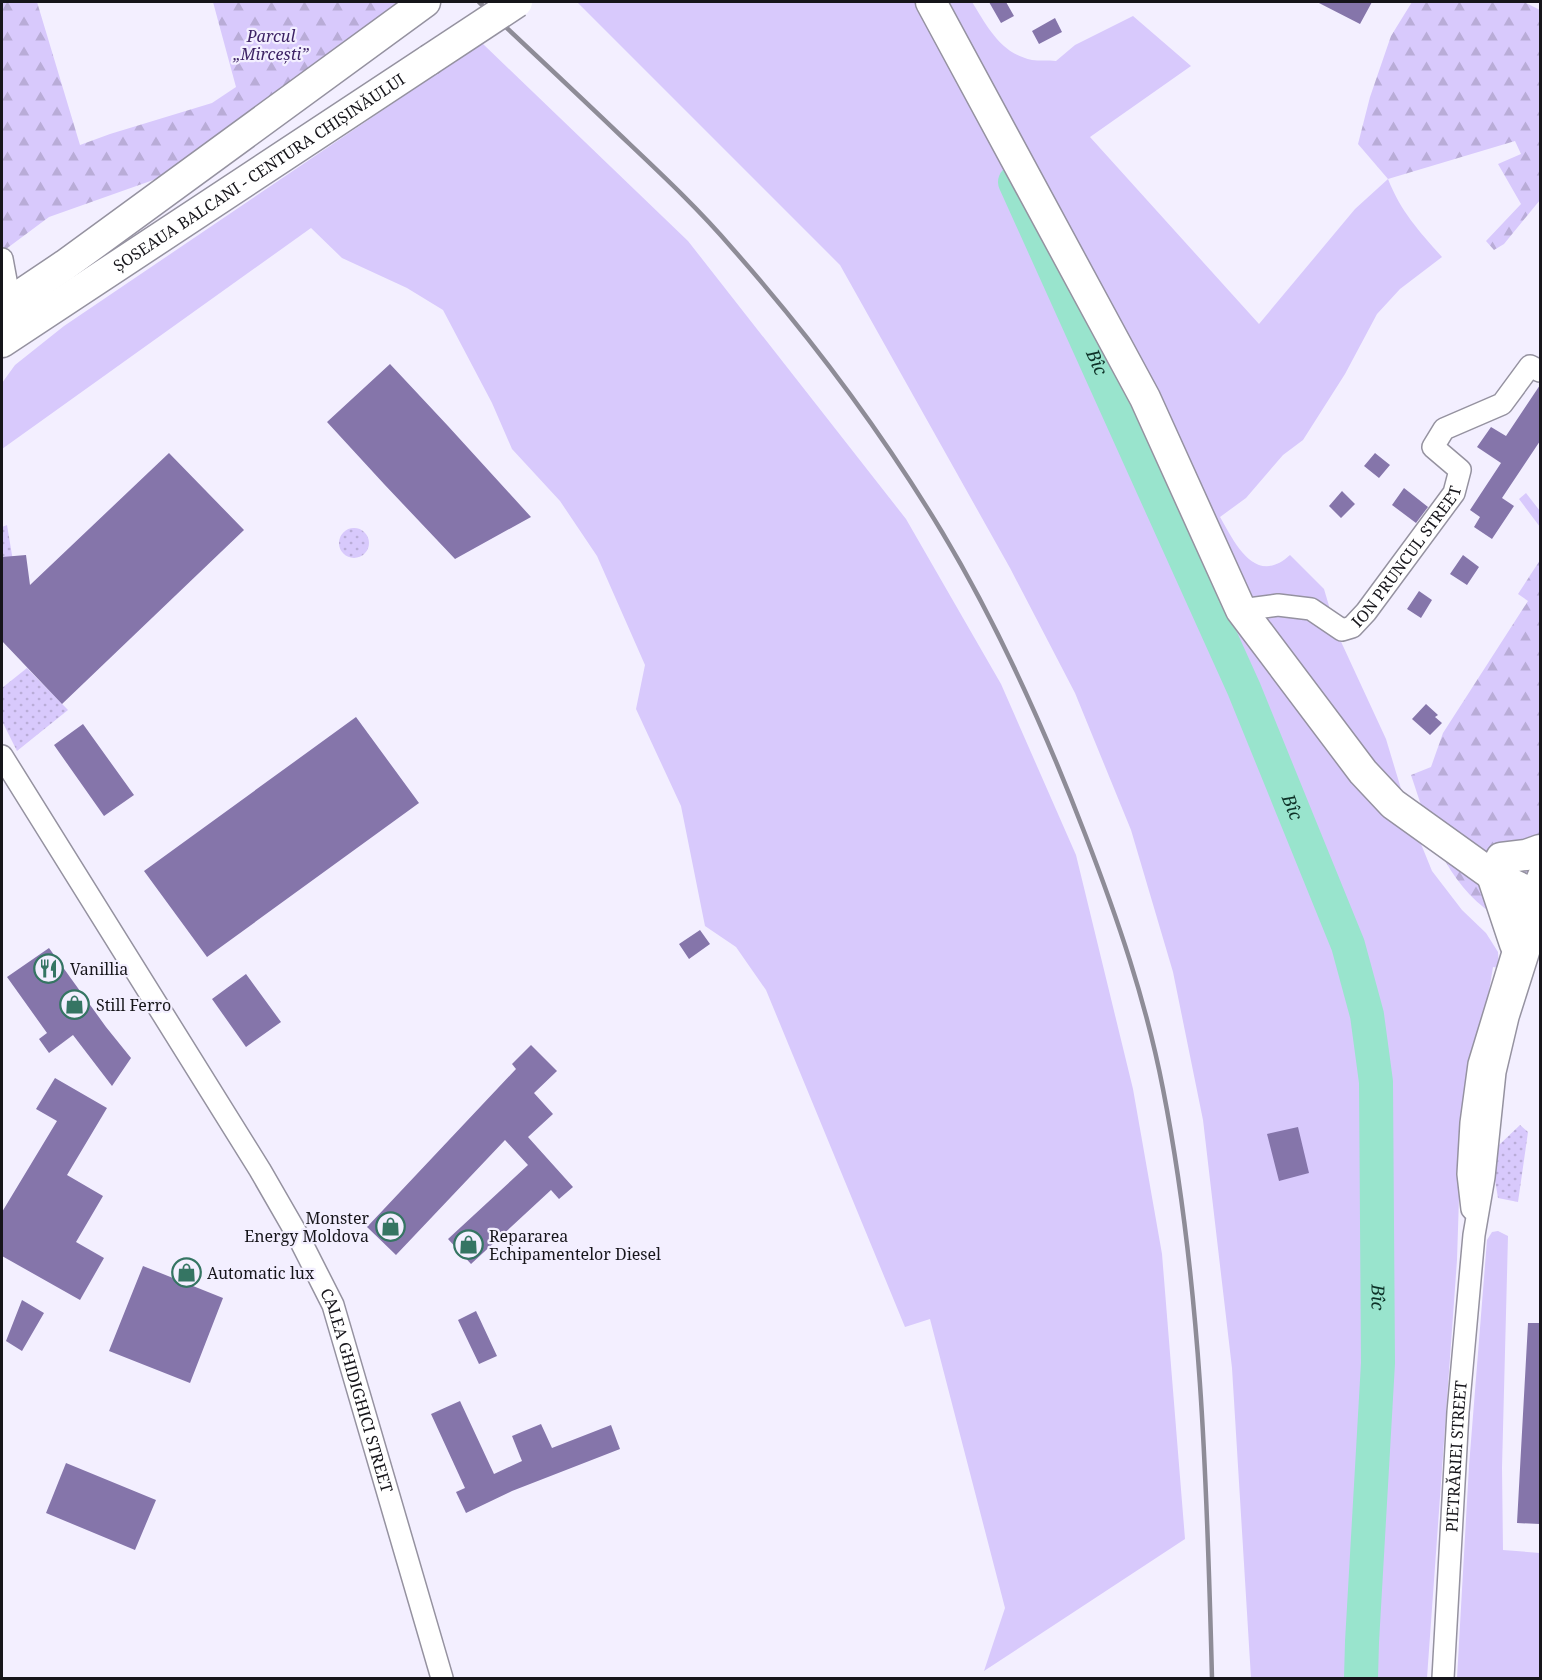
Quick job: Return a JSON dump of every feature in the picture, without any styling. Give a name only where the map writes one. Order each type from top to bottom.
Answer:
[{"type":"highway","name":"ȘOSEAUA BALCANI - CENTURA CHIȘINĂULUI","points":[[6,306],[425,2]]},
{"type":"highway","name":"ȘOSEAUA BALCANI - CENTURA CHIȘINĂULUI","points":[[2,342],[517,2]]},
{"type":"highway","points":[[931,2],[1145,398],[1241,610],[1363,772],[1402,812],[1496,867],[1539,883]]},
{"type":"highway","points":[[1496,867],[1526,855],[1539,883]]},
{"type":"highway","points":[[1496,867],[1515,944]]},
{"type":"street","points":[[2,259],[6,306]]},
{"type":"street","name":"ION PRUNCUL STREET","points":[[1241,610],[1278,605],[1311,609],[1342,630],[1352,627],[1366,612],[1454,493],[1460,470],[1432,447],[1444,429],[1502,404],[1530,366],[1540,371]]},
{"type":"street","name":"CALEA GHIDIGHICI STREET","points":[[2,756],[260,1170],[298,1236],[333,1305],[442,1678]]},
{"type":"street","name":"PIETRĂRIEI STREET","points":[[1474,1236],[1468,1174],[1471,1123],[1479,1064],[1515,944],[1539,883]]},
{"type":"street","name":"PIETRĂRIEI STREET","points":[[1443,1678],[1458,1412],[1474,1236],[1484,1177],[1495,1072],[1539,883]]},
{"type":"green space","name":"Parcul „Mircești”","points":[[2,2],[37,2],[80,145],[212,103],[236,87],[213,2],[406,2],[173,173],[49,217],[2,252]]},
{"type":"green space","points":[[577,2],[972,2],[996,38],[1012,52],[1032,60],[1056,61],[1075,45],[1133,16],[1191,66],[1090,137],[1259,324],[1355,209],[1388,179],[1418,230],[1442,257],[1400,289],[1377,314],[1345,374],[1303,440],[1283,455],[1246,498],[1220,517],[1240,549],[1256,564],[1266,566],[1278,564],[1290,555],[1324,589],[1337,633],[1386,739],[1408,812],[1432,871],[1462,910],[1486,933],[1498,952],[1499,968],[1493,967],[1460,1167],[1457,1260],[1427,1678],[1251,1678],[1232,1368],[1203,1120],[1173,972],[1131,830],[1075,693],[1010,568],[840,265]]},
{"type":"green space","points":[[1412,2],[1524,2],[1540,10],[1540,200],[1504,244],[1494,250],[1486,241],[1521,204],[1498,164],[1521,154],[1515,141],[1388,179],[1358,144],[1370,97],[1391,36]]},
{"type":"green space","points":[[482,43],[688,241],[906,519],[1001,684],[1076,855],[1133,1089],[1162,1254],[1185,1539],[984,1671],[1005,1608],[930,1319],[905,1327],[766,990],[736,947],[705,926],[681,806],[636,709],[645,665],[597,556],[560,501],[512,449],[492,403],[443,310],[407,288],[342,258],[311,228],[2,449],[2,383],[15,365],[64,326]]},
{"type":"green space","points":[[1526,493],[1540,511],[1540,527],[1519,499]]},
{"type":"green space","points":[[7,525],[19,597],[2,613],[2,527]]},
{"type":"green space","points":[[354,528],[364,533],[369,543],[364,553],[354,558],[344,553],[339,543],[344,533]]},
{"type":"green space","points":[[1540,560],[1540,859],[1494,915],[1477,902],[1451,870],[1432,834],[1411,775],[1431,767],[1443,733],[1528,601],[1518,594]]},
{"type":"green space","points":[[27,668],[68,710],[17,751],[2,721],[2,688]]},
{"type":"green space","points":[[1520,1125],[1528,1132],[1518,1202],[1498,1198],[1494,1174],[1499,1145]]},
{"type":"green space","points":[[1498,1231],[1508,1236],[1502,1468],[1503,1550],[1540,1553],[1540,1678],[1457,1678],[1469,1466],[1487,1240],[1492,1232]]},
{"type":"building","points":[[989,2],[1006,2],[1014,16],[1001,23]]},
{"type":"building","points":[[1317,2],[1372,2],[1360,24]]},
{"type":"building","points":[[1055,18],[1062,32],[1039,44],[1032,31]]},
{"type":"building","points":[[390,364],[531,517],[455,559],[384,484],[327,422]]},
{"type":"building","points":[[1540,385],[1540,441],[1502,498],[1514,506],[1492,539],[1474,527],[1480,517],[1470,510],[1501,463],[1477,447],[1491,427],[1506,436]]},
{"type":"building","points":[[169,453],[244,530],[62,704],[2,641],[2,557],[26,555],[30,585]]},
{"type":"building","points":[[1375,453],[1390,465],[1379,478],[1364,466]]},
{"type":"building","points":[[1404,488],[1428,507],[1416,523],[1392,505]]},
{"type":"building","points":[[1342,491],[1355,504],[1341,518],[1329,506]]},
{"type":"building","points":[[1463,555],[1479,567],[1467,585],[1450,574]]},
{"type":"building","points":[[1419,591],[1432,600],[1421,618],[1407,609]]},
{"type":"building","points":[[1426,704],[1438,715],[1435,717],[1442,723],[1430,735],[1412,719]]},
{"type":"building","points":[[356,717],[419,803],[207,957],[144,871]]},
{"type":"building","points":[[83,724],[134,795],[104,816],[54,745]]},
{"type":"building","points":[[700,930],[710,944],[689,959],[679,944]]},
{"type":"building","points":[[49,948],[131,1058],[112,1086],[73,1035],[49,1053],[39,1039],[47,1033],[7,977]]},
{"type":"building","points":[[246,974],[281,1022],[246,1047],[212,999]]},
{"type":"building","points":[[531,1045],[557,1071],[534,1093],[553,1114],[528,1137],[573,1187],[559,1199],[551,1190],[471,1264],[448,1239],[528,1165],[505,1140],[396,1255],[367,1227],[516,1069],[512,1064]]},
{"type":"building","points":[[55,1078],[107,1108],[67,1175],[103,1196],[76,1242],[104,1258],[80,1300],[2,1256],[2,1212],[57,1121],[36,1109]]},
{"type":"building","points":[[1298,1127],[1309,1173],[1279,1181],[1267,1134]]},
{"type":"building","points":[[143,1266],[223,1298],[190,1383],[109,1351]]},
{"type":"building","points":[[22,1300],[44,1313],[22,1351],[6,1341]]},
{"type":"building","points":[[476,1311],[497,1356],[479,1364],[458,1320]]},
{"type":"building","points":[[1528,1323],[1540,1323],[1540,1524],[1517,1523]]},
{"type":"building","points":[[460,1401],[494,1474],[522,1461],[512,1436],[541,1424],[552,1448],[611,1425],[620,1449],[512,1491],[466,1513],[456,1492],[465,1488],[431,1414]]},
{"type":"building","points":[[66,1463],[156,1500],[135,1550],[46,1513]]},
{"type":"waterway","name":"Bîc","points":[[1015,182],[1244,689],[1348,945],[1367,1015],[1376,1082],[1378,1363],[1361,1678]]},
{"type":"railway","points":[[479,2],[691,203],[789,315],[816,350],[895,458],[942,532],[1002,642],[1054,756],[1108,896],[1139,992],[1156,1056],[1176,1162],[1186,1235],[1200,1383],[1208,1531],[1212,1678]]},
{"type":"place","name":"Vanillia","points":[[49,969]]},
{"type":"place","name":"Still Ferro","points":[[75,1005]]},
{"type":"place","name":"Monster Energy Moldova","points":[[390,1227]]},
{"type":"place","name":"Repararea Echipamentelor Diesel","points":[[468,1245]]},
{"type":"place","name":"Automatic lux","points":[[186,1273]]}]
